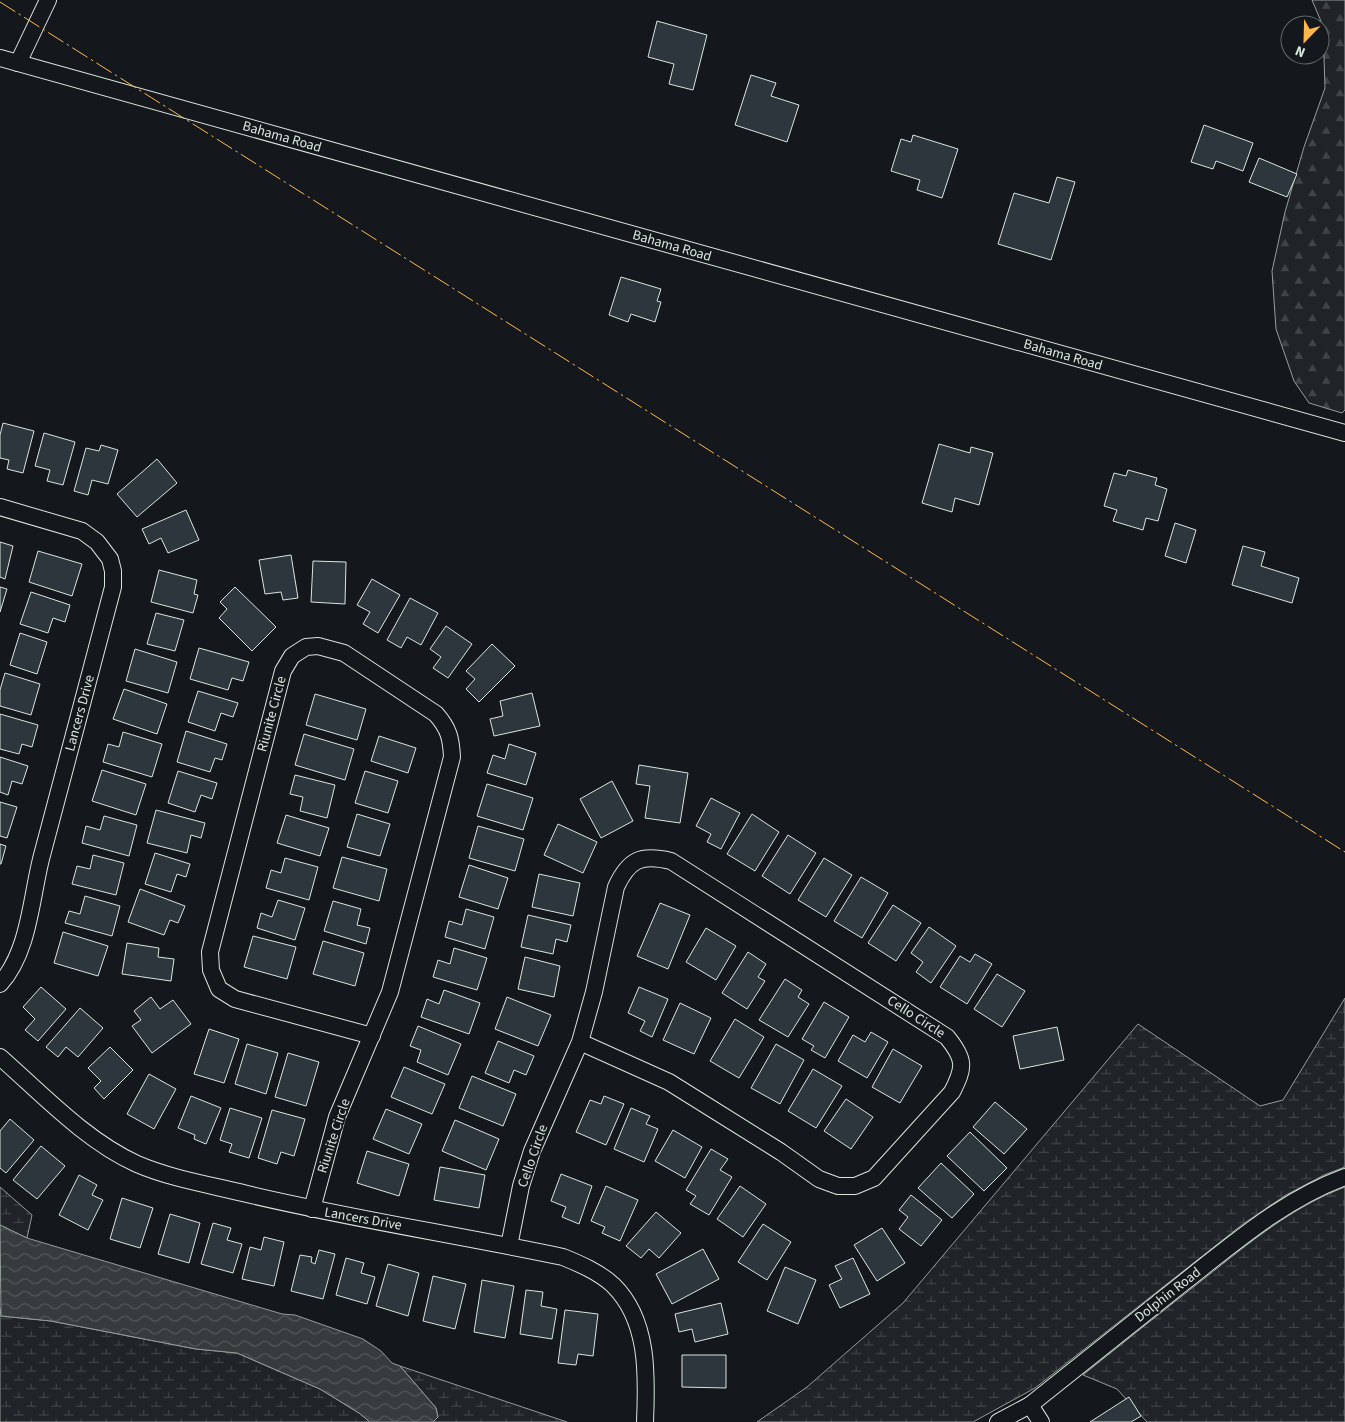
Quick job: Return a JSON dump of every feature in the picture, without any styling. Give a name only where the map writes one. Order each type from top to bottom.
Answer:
[{"type":"street","points":[[18,63],[48,0]]},
{"type":"street","name":"Bahama Road","points":[[0,58],[1345,433]]},
{"type":"street","name":"Lancers Drive","points":[[0,507],[82,531],[97,542],[110,559],[113,571],[113,587],[34,885],[25,937],[15,962],[0,984]]},
{"type":"street","name":"Riunite Circle","points":[[312,1209],[337,1117],[372,1036],[390,992],[452,757],[451,739],[445,724],[436,714],[344,653],[318,646],[306,647],[292,656],[283,671],[210,952],[211,970],[219,989],[235,998],[372,1036]]},
{"type":"street","name":"Cello Circle","points":[[508,1246],[521,1186],[532,1151],[580,1042],[594,992],[616,887],[623,873],[631,864],[642,859],[656,858],[671,862],[947,1037],[958,1050],[961,1062],[961,1076],[952,1092],[874,1178],[855,1186],[838,1186],[819,1179],[781,1152],[669,1082],[580,1042]]},
{"type":"street","name":"Lancers Drive","points":[[0,1057],[78,1126],[104,1145],[137,1163],[167,1174],[312,1209],[563,1257],[589,1268],[612,1284],[627,1300],[637,1324],[643,1348],[646,1379],[645,1422]]},
{"type":"street","name":"Dolphin Road","points":[[998,1422],[1030,1405],[1248,1232],[1289,1204],[1327,1184],[1345,1177]]},
{"type":"street","points":[[1030,1405],[1040,1422]]},
{"type":"green space","points":[[1312,0],[1345,0],[1345,410],[1342,413],[1309,403],[1294,381],[1276,329],[1272,271],[1285,212],[1304,147],[1325,88],[1324,65],[1330,65],[1330,15],[1318,15]]},
{"type":"green space","points":[[1345,998],[1345,1167],[1324,1175],[1286,1195],[1243,1224],[1035,1388],[973,1422],[757,1422],[807,1387],[903,1303],[1138,1024],[1260,1106],[1283,1100]]},
{"type":"green space","points":[[0,1187],[32,1215],[27,1238],[0,1225]]},
{"type":"green space","points":[[1345,1187],[1345,1422],[1147,1422],[1117,1389],[1083,1375],[1272,1227],[1307,1205]]},
{"type":"green space","points":[[0,1308],[1,1316],[51,1321],[196,1349],[237,1353],[320,1389],[370,1422],[0,1422]]},
{"type":"green space","points":[[400,1366],[567,1422],[433,1422],[438,1417],[436,1408]]},
{"type":"water","points":[[0,1225],[27,1238],[282,1314],[295,1315],[363,1339],[381,1351],[392,1363],[400,1366],[436,1408],[438,1417],[433,1422],[370,1422],[320,1389],[237,1353],[196,1349],[51,1321],[1,1316]]},
{"type":"building","points":[[657,21],[707,35],[693,90],[669,84],[674,64],[648,57]]},
{"type":"building","points":[[751,75],[776,83],[771,96],[799,105],[787,142],[735,125]]},
{"type":"building","points":[[1204,125],[1253,143],[1243,171],[1216,161],[1213,169],[1191,162]]},
{"type":"building","points":[[913,135],[958,149],[942,198],[917,190],[920,180],[891,171],[901,139],[911,142]]},
{"type":"building","points":[[1259,158],[1297,174],[1287,197],[1249,182]]},
{"type":"building","points":[[1057,177],[1075,182],[1051,260],[998,244],[1014,193],[1049,203]]},
{"type":"building","points":[[621,277],[661,289],[657,301],[661,302],[655,322],[631,314],[628,322],[609,315]]},
{"type":"building","points":[[3,423],[34,431],[23,473],[7,469],[9,460],[0,458],[0,435]]},
{"type":"building","points":[[44,433],[75,442],[63,485],[47,481],[50,470],[35,466]]},
{"type":"building","points":[[939,444],[970,453],[971,447],[993,453],[979,505],[955,498],[952,512],[922,503]]},
{"type":"building","points":[[101,445],[118,450],[108,484],[92,480],[88,495],[74,491],[86,448],[99,451]]},
{"type":"building","points":[[157,459],[177,483],[137,517],[117,494]]},
{"type":"building","points":[[1128,470],[1157,478],[1155,485],[1167,489],[1158,521],[1146,518],[1143,530],[1113,521],[1117,510],[1104,506],[1114,473],[1126,476]]},
{"type":"building","points":[[186,510],[199,540],[168,553],[161,538],[149,544],[142,529]]},
{"type":"building","points":[[1175,523],[1196,530],[1186,563],[1165,556]]},
{"type":"building","points":[[0,542],[13,546],[5,579],[0,577]]},
{"type":"building","points":[[1243,546],[1265,552],[1261,566],[1299,578],[1292,603],[1232,585]]},
{"type":"building","points":[[38,551],[82,564],[72,596],[29,582]]},
{"type":"building","points":[[291,555],[298,598],[283,600],[281,592],[265,594],[259,560]]},
{"type":"building","points":[[313,561],[346,562],[345,604],[311,602]]},
{"type":"building","points":[[159,570],[197,580],[194,594],[198,595],[193,613],[151,602]]},
{"type":"building","points":[[372,579],[400,595],[378,633],[363,624],[370,612],[357,605]]},
{"type":"building","points":[[0,587],[7,589],[0,612]]},
{"type":"building","points":[[235,587],[276,627],[252,651],[219,618],[227,609],[220,602]]},
{"type":"building","points":[[31,592],[70,605],[65,622],[53,618],[48,633],[20,624]]},
{"type":"building","points":[[410,598],[438,613],[421,645],[407,637],[401,648],[387,640]]},
{"type":"building","points":[[156,613],[184,620],[175,651],[147,644]]},
{"type":"building","points":[[446,626],[472,644],[448,678],[433,668],[441,657],[430,649]]},
{"type":"building","points":[[20,633],[47,642],[37,674],[10,665]]},
{"type":"building","points":[[492,644],[515,666],[479,702],[466,689],[475,679],[466,671]]},
{"type":"building","points":[[199,648],[249,662],[243,681],[232,678],[228,690],[190,679]]},
{"type":"building","points":[[135,649],[177,662],[168,693],[126,681]]},
{"type":"building","points":[[5,673],[40,684],[31,715],[0,706],[0,690]]},
{"type":"building","points":[[124,689],[167,704],[157,734],[113,719]]},
{"type":"building","points":[[198,691],[238,703],[233,717],[221,713],[215,731],[188,722]]},
{"type":"building","points":[[532,693],[540,726],[494,736],[490,719],[503,716],[500,701]]},
{"type":"building","points":[[315,694],[366,709],[357,740],[306,725]]},
{"type":"building","points":[[0,714],[38,725],[32,747],[22,744],[19,754],[0,749]]},
{"type":"building","points":[[186,731],[227,744],[222,760],[215,758],[210,772],[177,762]]},
{"type":"building","points":[[123,732],[162,744],[152,777],[103,762],[108,744],[119,747]]},
{"type":"building","points":[[304,734],[354,749],[345,780],[295,765]]},
{"type":"building","points":[[379,736],[416,748],[408,773],[371,761]]},
{"type":"building","points":[[509,744],[536,753],[526,785],[487,773],[493,755],[505,759]]},
{"type":"building","points":[[0,757],[28,766],[22,784],[12,781],[8,795],[0,792]]},
{"type":"building","points":[[639,765],[688,773],[680,823],[645,818],[650,786],[636,784]]},
{"type":"building","points":[[102,770],[146,784],[136,815],[92,801]]},
{"type":"building","points":[[178,771],[217,783],[212,799],[201,795],[195,812],[168,803]]},
{"type":"building","points":[[365,771],[398,781],[388,813],[355,803]]},
{"type":"building","points":[[295,775],[335,785],[327,818],[300,811],[303,797],[290,794]]},
{"type":"building","points":[[612,781],[633,821],[601,838],[580,799]]},
{"type":"building","points":[[487,784],[533,798],[523,830],[477,816]]},
{"type":"building","points":[[711,798],[740,813],[721,849],[707,842],[711,834],[696,826]]},
{"type":"building","points":[[0,802],[17,807],[7,838],[0,836]]},
{"type":"building","points":[[156,810],[205,823],[201,838],[191,835],[187,853],[147,843]]},
{"type":"building","points":[[357,814],[390,824],[380,856],[347,847]]},
{"type":"building","points":[[752,814],[779,832],[755,871],[727,854]]},
{"type":"building","points":[[286,815],[329,828],[320,856],[277,843]]},
{"type":"building","points":[[104,816],[137,825],[129,856],[82,843],[86,826],[100,830]]},
{"type":"building","points":[[558,824],[597,842],[583,873],[544,855]]},
{"type":"building","points":[[478,826],[524,839],[515,871],[469,858]]},
{"type":"building","points":[[788,835],[816,853],[790,894],[762,876]]},
{"type":"building","points":[[0,844],[6,846],[1,864],[0,864]]},
{"type":"building","points":[[155,853],[190,864],[186,877],[177,874],[171,892],[145,884]]},
{"type":"building","points":[[93,855],[124,863],[116,895],[72,884],[77,866],[90,869]]},
{"type":"building","points":[[342,857],[387,869],[379,901],[333,888]]},
{"type":"building","points":[[285,858],[318,867],[309,900],[266,888],[271,870],[281,873]]},
{"type":"building","points":[[824,858],[852,875],[826,917],[798,900]]},
{"type":"building","points":[[469,865],[508,878],[498,909],[459,897]]},
{"type":"building","points":[[539,874],[580,883],[573,916],[532,907]]},
{"type":"building","points":[[861,877],[888,893],[862,938],[834,921]]},
{"type":"building","points":[[140,889],[185,906],[178,923],[170,920],[164,935],[128,922]]},
{"type":"building","points":[[85,896],[120,906],[112,936],[65,923],[69,911],[80,914]]},
{"type":"building","points":[[278,900],[305,908],[295,940],[257,928],[261,913],[272,917]]},
{"type":"building","points":[[333,901],[361,909],[357,925],[370,928],[366,944],[324,931]]},
{"type":"building","points":[[660,903],[690,915],[668,969],[637,956]]},
{"type":"building","points":[[893,905],[921,923],[896,961],[868,943]]},
{"type":"building","points":[[466,909],[494,917],[485,949],[445,937],[449,921],[462,925]]},
{"type":"building","points":[[528,915],[571,925],[567,942],[556,939],[553,954],[521,947]]},
{"type":"building","points":[[929,927],[956,946],[931,983],[916,972],[923,962],[911,953]]},
{"type":"building","points":[[706,928],[736,946],[716,980],[686,962]]},
{"type":"building","points":[[63,932],[108,946],[98,976],[54,963]]},
{"type":"building","points":[[253,936],[296,947],[287,979],[244,967]]},
{"type":"building","points":[[323,941],[364,953],[355,986],[313,974]]},
{"type":"building","points":[[127,943],[159,948],[158,957],[174,959],[171,981],[122,974]]},
{"type":"building","points":[[454,948],[487,958],[477,990],[433,977],[438,960],[450,964]]},
{"type":"building","points":[[748,952],[766,964],[758,977],[765,981],[747,1009],[722,993]]},
{"type":"building","points":[[975,954],[992,964],[967,1004],[940,987],[960,956],[970,962]]},
{"type":"building","points":[[525,957],[560,966],[554,997],[518,989]]},
{"type":"building","points":[[997,974],[1025,991],[1002,1027],[974,1009]]},
{"type":"building","points":[[785,979],[802,990],[798,997],[809,1004],[788,1037],[759,1020]]},
{"type":"building","points":[[41,987],[66,1009],[38,1041],[25,1030],[35,1019],[23,1007]]},
{"type":"building","points":[[639,987],[668,999],[652,1037],[640,1031],[645,1021],[628,1013]]},
{"type":"building","points":[[444,990],[480,1003],[469,1034],[421,1017],[427,999],[439,1004]]},
{"type":"building","points":[[151,997],[160,1009],[173,1000],[191,1024],[152,1053],[132,1026],[141,1020],[134,1011]]},
{"type":"building","points":[[507,997],[551,1015],[538,1046],[495,1029]]},
{"type":"building","points":[[824,1002],[849,1017],[825,1058],[811,1050],[814,1046],[802,1039]]},
{"type":"building","points":[[680,1003],[711,1018],[694,1054],[663,1040]]},
{"type":"building","points":[[80,1008],[103,1028],[78,1057],[66,1047],[58,1057],[46,1047]]},
{"type":"building","points":[[735,1019],[764,1037],[739,1078],[710,1061]]},
{"type":"building","points":[[418,1026],[461,1044],[448,1075],[417,1062],[421,1050],[410,1046]]},
{"type":"building","points":[[1057,1027],[1064,1060],[1020,1069],[1013,1036]]},
{"type":"building","points":[[209,1029],[239,1039],[224,1083],[194,1074]]},
{"type":"building","points":[[871,1032],[888,1042],[867,1078],[838,1061],[853,1035],[865,1042]]},
{"type":"building","points":[[498,1041],[534,1056],[526,1075],[514,1070],[509,1083],[485,1073]]},
{"type":"building","points":[[247,1044],[278,1053],[266,1094],[235,1084]]},
{"type":"building","points":[[776,1044],[804,1060],[780,1104],[751,1088]]},
{"type":"building","points":[[110,1047],[133,1070],[104,1099],[94,1088],[101,1081],[88,1068]]},
{"type":"building","points":[[893,1049],[922,1066],[900,1103],[872,1087]]},
{"type":"building","points":[[288,1053],[319,1062],[306,1106],[275,1097]]},
{"type":"building","points":[[404,1067],[445,1084],[432,1114],[391,1097]]},
{"type":"building","points":[[813,1069],[842,1086],[816,1128],[788,1111]]},
{"type":"building","points":[[149,1074],[176,1089],[154,1129],[127,1114]]},
{"type":"building","points":[[472,1076],[516,1094],[503,1126],[459,1108]]},
{"type":"building","points":[[191,1096],[221,1108],[206,1144],[194,1139],[195,1135],[178,1128]]},
{"type":"building","points":[[604,1096],[624,1104],[606,1145],[576,1132],[590,1100],[601,1104]]},
{"type":"building","points":[[846,1099],[873,1117],[851,1149],[824,1131]]},
{"type":"building","points":[[995,1102],[1027,1129],[1004,1154],[973,1127]]},
{"type":"building","points":[[230,1108],[262,1118],[249,1158],[229,1152],[232,1144],[220,1140]]},
{"type":"building","points":[[631,1108],[650,1116],[646,1124],[658,1129],[644,1162],[614,1149]]},
{"type":"building","points":[[386,1109],[422,1124],[409,1154],[373,1139]]},
{"type":"building","points":[[272,1110],[305,1119],[294,1156],[281,1152],[277,1164],[258,1158]]},
{"type":"building","points":[[10,1119],[34,1140],[6,1173],[0,1168],[0,1131]]},
{"type":"building","points":[[455,1120],[499,1139],[486,1170],[442,1151]]},
{"type":"building","points":[[673,1130],[702,1147],[685,1178],[655,1161]]},
{"type":"building","points":[[970,1132],[1007,1168],[984,1191],[947,1156]]},
{"type":"building","points":[[41,1146],[65,1166],[37,1199],[13,1180]]},
{"type":"building","points":[[711,1149],[728,1159],[720,1170],[732,1177],[709,1215],[690,1204],[696,1196],[686,1190]]},
{"type":"building","points":[[367,1151],[409,1164],[399,1196],[357,1183]]},
{"type":"building","points":[[941,1163],[974,1194],[952,1218],[918,1188]]},
{"type":"building","points":[[440,1167],[485,1175],[479,1208],[434,1200]]},
{"type":"building","points":[[561,1174],[592,1186],[579,1224],[562,1217],[566,1207],[551,1201]]},
{"type":"building","points":[[79,1175],[97,1185],[92,1195],[103,1200],[88,1230],[59,1215]]},
{"type":"building","points":[[606,1186],[638,1200],[620,1241],[602,1233],[605,1227],[591,1221]]},
{"type":"building","points":[[740,1186],[766,1204],[743,1237],[717,1219]]},
{"type":"building","points":[[911,1195],[942,1220],[921,1246],[899,1229],[908,1217],[899,1210]]},
{"type":"building","points":[[122,1198],[153,1208],[140,1248],[110,1239]]},
{"type":"building","points":[[656,1212],[681,1233],[659,1258],[649,1249],[641,1258],[626,1246]]},
{"type":"building","points":[[170,1214],[200,1223],[189,1263],[158,1254]]},
{"type":"building","points":[[213,1223],[231,1228],[227,1240],[242,1244],[233,1273],[201,1264]]},
{"type":"building","points":[[763,1224],[791,1242],[767,1280],[738,1262]]},
{"type":"building","points":[[882,1228],[905,1263],[877,1281],[854,1245]]},
{"type":"building","points":[[264,1237],[284,1242],[274,1286],[242,1279],[250,1247],[261,1250]]},
{"type":"building","points":[[703,1249],[719,1279],[672,1304],[656,1274]]},
{"type":"building","points":[[319,1250],[335,1254],[323,1299],[291,1291],[300,1255],[312,1257],[311,1262],[315,1264]]},
{"type":"building","points":[[346,1258],[364,1263],[361,1273],[375,1277],[367,1304],[336,1295]]},
{"type":"building","points":[[853,1258],[870,1294],[840,1308],[829,1285],[842,1279],[835,1266]]},
{"type":"building","points":[[388,1264],[419,1273],[408,1316],[376,1306]]},
{"type":"building","points":[[785,1267],[816,1280],[798,1324],[767,1311]]},
{"type":"building","points":[[433,1276],[466,1284],[455,1329],[423,1321]]},
{"type":"building","points":[[482,1280],[514,1286],[505,1338],[474,1332]]},
{"type":"building","points":[[526,1290],[543,1292],[541,1306],[557,1309],[552,1339],[520,1334]]},
{"type":"building","points":[[721,1303],[728,1334],[695,1342],[692,1329],[679,1332],[675,1314]]},
{"type":"building","points":[[565,1310],[598,1314],[593,1356],[578,1354],[576,1365],[558,1363]]},
{"type":"building","points":[[682,1355],[726,1355],[726,1388],[682,1387]]},
{"type":"building","points":[[1129,1397],[1141,1416],[1131,1422],[1090,1422]]},
{"type":"power","points":[[0,2],[1345,852]]}]
